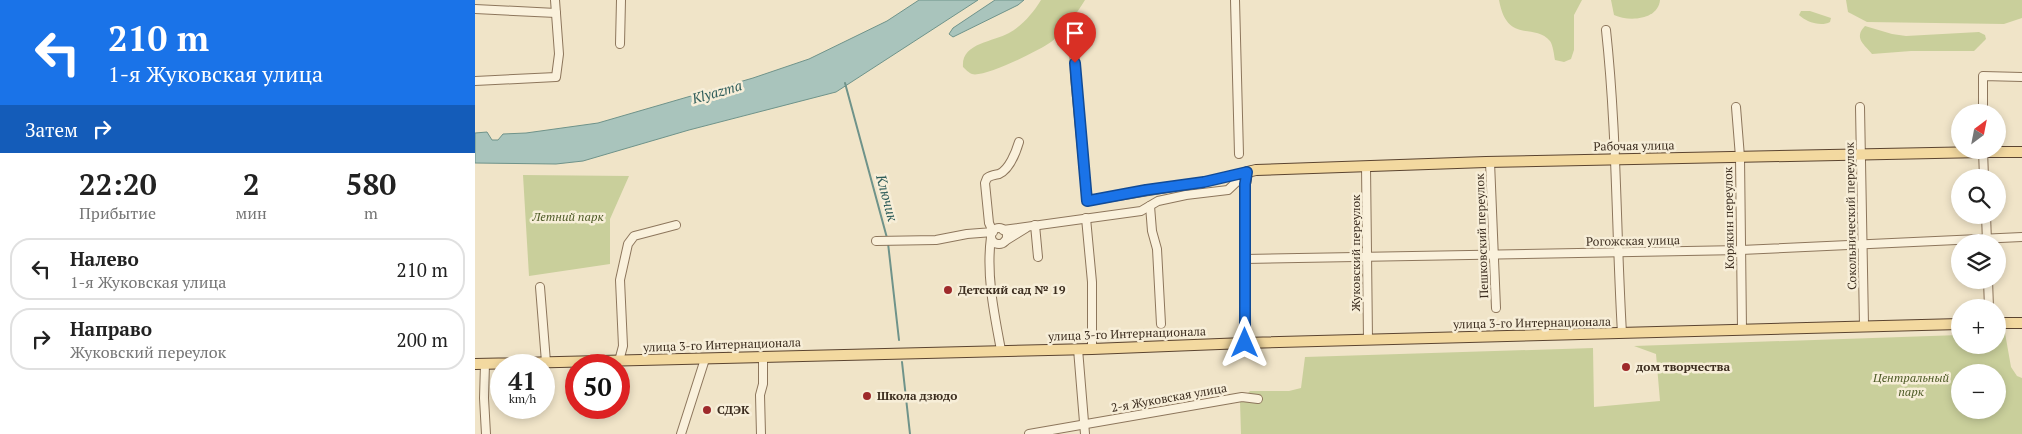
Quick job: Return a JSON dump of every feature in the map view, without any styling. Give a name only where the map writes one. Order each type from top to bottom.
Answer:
[{"type":"main road","name":"Рабочая улица","points":[[1247,172],[1265,169],[1490,162],[1951,152]]},
{"type":"main road","name":"Рабочая улица","points":[[2006,152],[2022,152]]},
{"type":"main road","points":[[1245,343],[1245,184],[1247,172]]},
{"type":"main road","points":[[2006,323],[2022,323]]},
{"type":"main road","name":"улица 3-го Интернационала","points":[[630,360],[1622,334],[1743,328],[1951,324]]},
{"type":"street","points":[[475,81],[556,77],[559,54],[555,0]]},
{"type":"street","points":[[620,44],[621,0]]},
{"type":"street","points":[[1235,0],[1239,154]]},
{"type":"street","points":[[475,10],[556,13]]},
{"type":"street","points":[[1606,30],[1613,114],[1613,159],[1622,334]]},
{"type":"street","points":[[1074,35],[1075,78],[1087,201],[1204,182],[1247,172]]},
{"type":"street","points":[[1983,104],[1983,76],[2022,77]]},
{"type":"street","name":"Корякин переулок","points":[[1736,107],[1740,157],[1743,328]]},
{"type":"street","name":"Сокольнический переулок","points":[[1860,107],[1864,325]]},
{"type":"street","points":[[1001,242],[993,241],[989,223],[985,182],[991,175],[1001,173],[1006,168],[1019,142]]},
{"type":"street","name":"Пешковский переулок","points":[[1490,162],[1496,308]]},
{"type":"street","name":"Жуковский переулок","points":[[1366,166],[1368,340]]},
{"type":"street","points":[[876,241],[936,240],[967,234],[992,234],[998,229],[1003,230],[1141,211],[1158,201],[1186,195],[1228,190],[1247,172]]},
{"type":"street","points":[[1150,206],[1152,231],[1157,249],[1161,324]]},
{"type":"street","points":[[1086,218],[1092,282],[1091,349]]},
{"type":"street","points":[[621,354],[623,346],[620,280],[628,244],[634,236],[676,225]]},
{"type":"street","points":[[990,251],[1001,242],[1033,225]]},
{"type":"street","points":[[1033,225],[1038,257]]},
{"type":"street","points":[[1001,242],[1006,234],[1003,230]]},
{"type":"street","points":[[992,234],[990,251],[991,291],[1001,350]]},
{"type":"street","name":"Рогожская улица","points":[[2006,238],[2022,237]]},
{"type":"street","name":"Рогожская улица","points":[[1245,259],[1741,250],[1951,241]]},
{"type":"street","points":[[540,287],[545,354]]},
{"type":"street","points":[[1079,349],[1085,434]]},
{"type":"street","points":[[761,434],[760,395],[763,384],[763,357]]},
{"type":"street","points":[[681,434],[705,358]]},
{"type":"street","points":[[480,364],[486,434]]},
{"type":"street","name":"2-я Жуковская улица","points":[[1029,434],[1241,397],[1258,399]]},
{"type":"green space","points":[[1041,0],[1085,0],[1061,33],[1036,51],[988,72],[972,74],[963,67],[964,59],[972,48],[1014,30],[1035,10]]},
{"type":"green space","points":[[1499,0],[1582,0],[1574,15],[1574,50],[1571,59],[1564,62],[1555,60],[1553,47],[1544,36],[1515,28],[1508,23]]},
{"type":"green space","points":[[1611,0],[1660,0],[1654,12],[1635,19],[1614,15]]},
{"type":"green space","points":[[1846,0],[2022,0],[2022,18],[2004,24],[1867,22],[1848,12]]},
{"type":"green space","points":[[1801,11],[1810,11],[1831,18],[1830,22],[1818,24],[1810,22],[1799,15]]},
{"type":"green space","points":[[1865,26],[1906,36],[1979,32],[1985,35],[1986,39],[1974,51],[1911,51],[1872,54],[1860,38],[1860,34]]},
{"type":"green space","name":"Летний парк","points":[[523,175],[629,176],[610,219],[610,264],[529,276]]},
{"type":"green space","name":"Центральный парк","points":[[1951,335],[1951,354],[2006,354],[2006,339],[2011,367],[2017,376],[2022,378],[2022,434],[1241,434],[1240,401],[1250,391],[1289,391],[1301,388],[1305,357],[1593,348],[1594,407],[1660,401],[1656,354],[1634,346]]},
{"type":"water","name":"Klyazma","points":[[919,0],[978,0],[836,92],[689,130],[583,161],[556,164],[475,163],[475,133],[487,132],[492,140],[498,140],[503,134],[526,133],[598,123],[753,78],[809,59],[887,21]]},
{"type":"water","points":[[995,0],[1024,0],[1018,5],[953,37],[949,34],[953,28]]},
{"type":"waterway","name":"Ключик","points":[[845,83],[887,238]]},
{"type":"waterway","name":"Ключик","points":[[888,243],[899,340]]},
{"type":"waterway","name":"Ключик","points":[[902,362],[910,434]]},
{"type":"place","name":"Детский сад № 19","points":[[948,290]]},
{"type":"place","name":"дом творчества","points":[[1626,367]]},
{"type":"place","name":"Школа дзюдо","points":[[867,396]]},
{"type":"place","name":"СДЭК","points":[[707,410]]},
{"type":"route","points":[[1075,63],[1087,201],[1204,182],[1247,172],[1245,184],[1245,343]]}]
